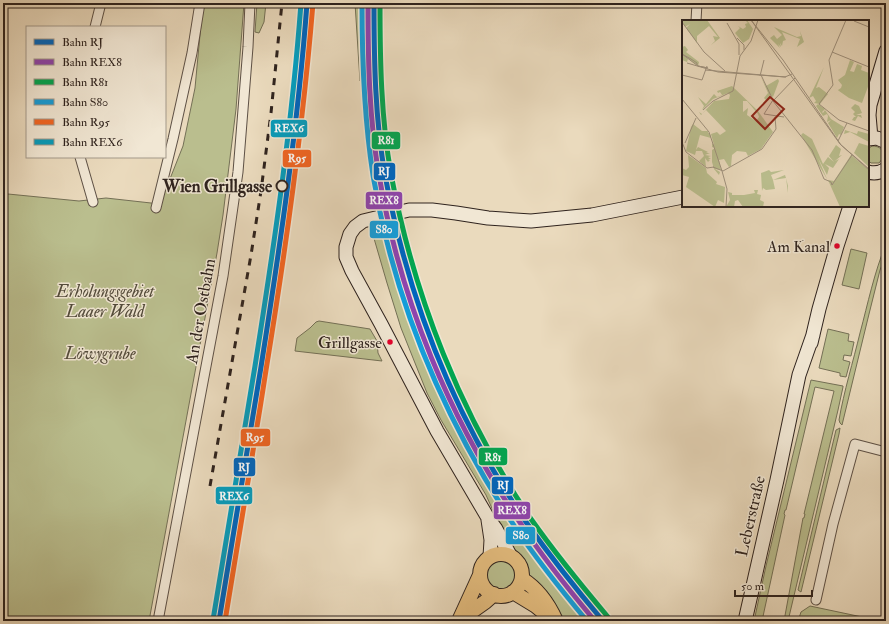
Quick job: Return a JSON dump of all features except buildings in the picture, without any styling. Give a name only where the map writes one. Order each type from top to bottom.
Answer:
[{"type":"main road","points":[[886,51],[870,105],[869,115],[869,138],[874,137],[886,142]]},
{"type":"main road","points":[[869,172],[877,173],[886,169]]},
{"type":"main road","points":[[510,556],[496,528],[488,518],[437,431],[352,271],[346,257],[346,247],[350,234],[362,221],[409,210],[432,210],[488,218],[531,221],[592,215],[682,197]]},
{"type":"main road","name":"Leberstraße","points":[[745,621],[799,375],[813,335],[847,209]]},
{"type":"main road","points":[[488,518],[491,540],[490,557]]},
{"type":"main road","points":[[460,620],[480,575],[482,565],[493,555],[502,554],[516,559],[520,565],[522,579],[518,588],[504,596],[494,594],[484,587],[480,575]]},
{"type":"main road","points":[[522,579],[543,597],[555,621]]},
{"type":"main road","points":[[513,592],[536,606],[555,621]]},
{"type":"main road","points":[[460,620],[494,594]]},
{"type":"street","points":[[95,26],[101,3]]},
{"type":"street","points":[[156,208],[192,53],[200,3]]},
{"type":"street","name":"An der Ostbahn","points":[[158,621],[224,268],[238,172],[250,3]]},
{"type":"street","points":[[696,3],[696,20]]},
{"type":"street","points":[[80,158],[93,202]]},
{"type":"street","points":[[816,600],[855,444],[886,452]]},
{"type":"green space","name":"Löwygrube","points":[[203,3],[244,3],[236,109],[217,253],[149,621],[3,621],[3,202],[8,194],[79,201],[106,198],[160,204],[183,146],[195,88]]},
{"type":"green space","points":[[257,3],[266,3],[264,22],[259,33],[255,32]]},
{"type":"green space","points":[[355,3],[363,3],[364,76],[360,81]]},
{"type":"green space","points":[[872,146],[877,147],[882,151],[883,158],[879,163],[871,163],[869,161],[869,148]]},
{"type":"green space","points":[[383,223],[401,291],[417,339],[451,417],[491,492],[515,529],[544,569],[586,621],[564,621],[549,597],[529,577],[524,562],[516,554],[503,533],[486,495],[441,420],[427,393],[401,328],[373,235],[376,224]]},
{"type":"green space","points":[[886,244],[886,255],[880,270],[842,425],[839,420],[846,387],[878,266]]},
{"type":"green space","points":[[851,249],[867,253],[859,289],[842,285]]},
{"type":"green space","points":[[319,321],[370,329],[377,341],[378,353],[382,361],[295,351],[297,338]]},
{"type":"green space","points":[[828,329],[849,334],[848,341],[854,342],[851,356],[844,355],[843,360],[850,362],[846,377],[840,376],[840,373],[819,368]]},
{"type":"green space","points":[[811,380],[843,386],[838,410],[788,621],[784,621],[803,518],[834,391],[815,387],[784,514],[762,621],[754,621],[766,566]]},
{"type":"green space","points":[[840,428],[801,592],[798,590],[836,430]]},
{"type":"green space","points":[[501,560],[512,564],[516,575],[512,586],[501,590],[490,586],[486,575],[490,564]]},
{"type":"green space","points":[[810,606],[881,621],[798,621],[801,612]]},
{"type":"railway","points":[[210,486],[261,191],[271,113],[282,3]]},
{"type":"rail line","name":"REX6","points":[[213,620],[276,231],[288,140],[301,3]]},
{"type":"rail line","name":"RJ","points":[[219,621],[282,231],[294,140],[307,3]]},
{"type":"rail line","name":"R95","points":[[225,621],[287,233],[299,141],[313,3]]},
{"type":"rail line","name":"S80","points":[[362,3],[362,46],[367,132],[380,212],[402,295],[433,376],[451,415],[492,491],[532,551],[587,621]]},
{"type":"rail line","name":"REX8","points":[[368,3],[370,89],[373,133],[379,175],[388,222],[414,313],[450,401],[495,484],[538,549],[595,621]]},
{"type":"rail line","name":"RJ","points":[[374,3],[376,89],[379,133],[385,175],[407,267],[421,312],[456,399],[500,482],[544,547],[603,621]]},
{"type":"rail line","name":"R81","points":[[380,3],[382,89],[385,132],[391,174],[413,265],[443,354],[462,397],[506,480],[549,544],[608,617]]},
{"type":"place","name":"Wien Grillgasse","points":[[282,186]]},
{"type":"place","name":"Am Kanal","points":[[837,246]]},
{"type":"place","name":"Grillgasse","points":[[390,342]]},
{"type":"park label","name":"Erholungsgebiet Laaer Wald","points":[[105,301]]}]
